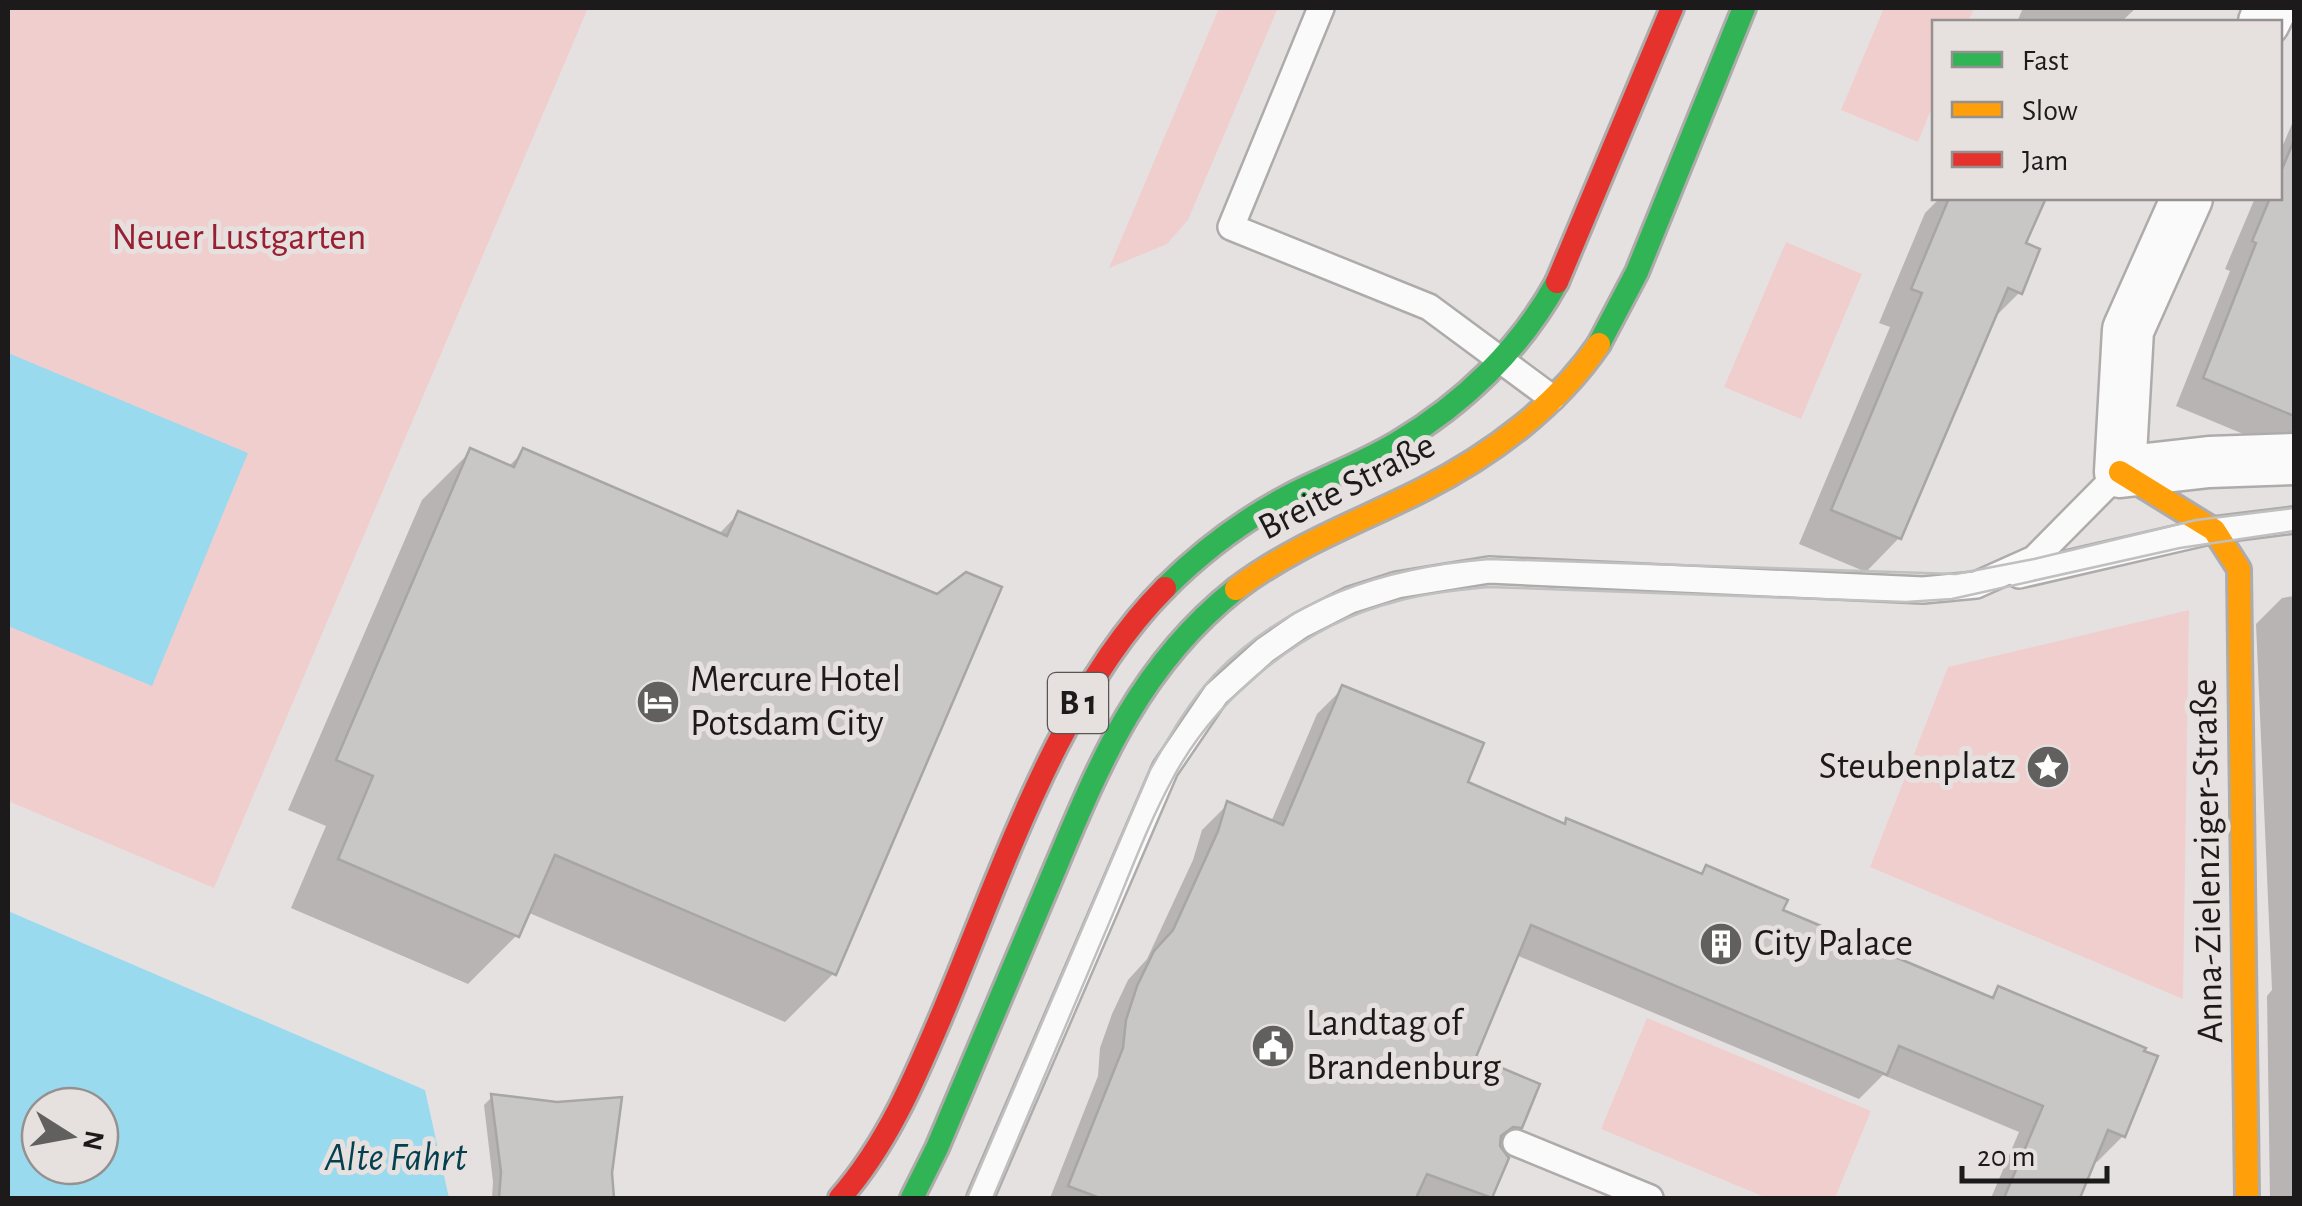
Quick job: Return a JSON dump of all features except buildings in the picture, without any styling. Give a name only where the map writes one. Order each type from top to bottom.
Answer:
[{"type":"main road","name":"Breite Straße","points":[[840,1198],[874,1151],[916,1076],[1051,756],[1071,715],[1118,642],[1146,608],[1211,548],[1282,499],[1399,442],[1470,392],[1500,361],[1547,302],[1566,266],[1672,8]]},
{"type":"main road","name":"Breite Straße","points":[[912,1198],[937,1148],[1107,747],[1128,709],[1182,640],[1246,581],[1319,535],[1438,482],[1475,459],[1552,398],[1584,366],[1623,305],[1744,8]]},
{"type":"main road","points":[[2120,472],[2214,530]]},
{"type":"main road","name":"Anna-Zielenziger-Straße","points":[[2214,530],[2239,569],[2247,1198]]},
{"type":"street","points":[[2186,200],[2128,330],[2120,472],[2210,462],[2294,459]]},
{"type":"lane","points":[[1322,8],[1231,227],[1429,307],[1552,398]]},
{"type":"lane","points":[[1976,585],[2034,560],[2120,472]]},
{"type":"lane","points":[[980,1198],[1165,769],[1216,694],[1265,650],[1301,625],[1350,600],[1397,584],[1489,570],[1923,590],[1976,585],[2214,530],[2294,520]]},
{"type":"lane","points":[[1516,1142],[1650,1198]]},
{"type":"green space","name":"Neuer Lustgarten","points":[[8,8],[588,8],[214,888],[8,801]]},
{"type":"green space","points":[[1219,8],[1277,10],[1188,220],[1167,244],[1109,268]]},
{"type":"green space","points":[[1884,8],[1974,8],[1969,20],[1932,20],[1932,107],[1918,142],[1841,110]]},
{"type":"green space","points":[[1786,242],[1862,274],[1801,419],[1724,387]]},
{"type":"green space","name":"Steubenplatz","points":[[2189,610],[2183,999],[1870,867],[1948,667]]},
{"type":"green space","points":[[1647,1018],[1871,1111],[1835,1198],[1767,1198],[1601,1129]]},
{"type":"water","points":[[8,353],[248,453],[152,686],[8,626]]},
{"type":"water","name":"Alte Fahrt","points":[[8,911],[425,1090],[449,1198],[8,1198]]},
{"type":"tram line","points":[[967,1198],[1150,770],[1187,709],[1214,675],[1243,648],[1307,607],[1376,579],[1489,559],[1956,574],[2196,520],[2294,508]]},
{"type":"tram line","points":[[993,1198],[1172,780],[1213,719],[1239,692],[1297,645],[1330,627],[1398,601],[1488,587],[1906,602],[1952,599],[2180,548],[2294,531]]},
{"type":"traffic: fast","points":[[1599,344],[1637,272],[1744,8]]},
{"type":"traffic: fast","points":[[1165,588],[1254,516],[1384,451],[1445,411],[1508,352],[1557,282]]},
{"type":"traffic: fast","points":[[912,1198],[937,1148],[1078,815],[1118,732],[1168,657],[1236,589]]},
{"type":"traffic: slow","points":[[1236,589],[1281,559],[1424,489],[1498,445],[1543,408],[1599,344]]},
{"type":"traffic: slow","points":[[2120,472],[2214,530],[2239,569],[2247,1198]]},
{"type":"traffic: jam","points":[[1557,282],[1672,8]]},
{"type":"traffic: jam","points":[[840,1198],[872,1155],[911,1085],[1063,733],[1127,631],[1165,588]]},
{"type":"place","name":"Mercure Hotel Potsdam City","points":[[658,702]]},
{"type":"place","name":"Steubenplatz","points":[[2048,767]]},
{"type":"place","name":"City Palace","points":[[1721,944]]},
{"type":"place","name":"Landtag of Brandenburg","points":[[1273,1046]]}]
